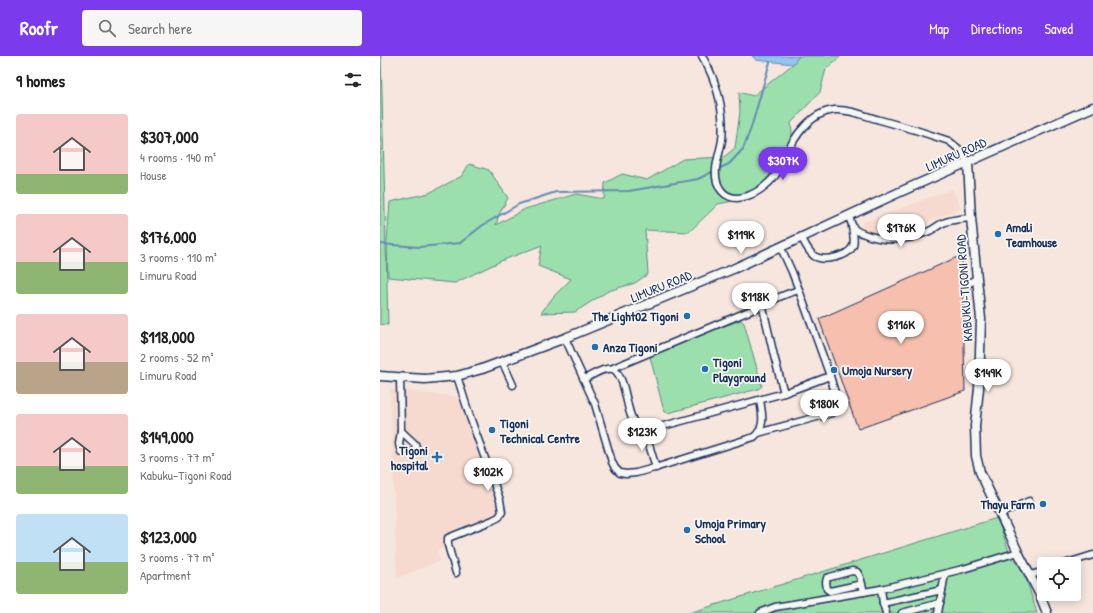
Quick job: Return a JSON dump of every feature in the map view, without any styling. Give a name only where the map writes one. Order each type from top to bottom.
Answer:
[{"type":"main road","name":"LIMURU ROAD","points":[[380,376],[425,379],[457,376],[502,362],[565,338],[733,269],[902,191],[1093,107]]},
{"type":"main road","name":"KABUKU-TIGONI ROAD","points":[[968,162],[971,218],[981,319],[979,388],[975,426],[976,456],[980,472],[1018,552],[1031,575],[1046,613]]},
{"type":"street","points":[[702,56],[719,95],[721,107],[722,140],[716,169],[716,180],[720,190],[729,197],[736,199],[747,197],[764,187],[776,176],[792,143],[805,125],[822,113],[835,110],[867,115],[949,141],[960,150],[968,162]]},
{"type":"street","points":[[802,238],[808,249],[815,257],[826,259],[833,258],[850,250],[852,247],[854,239],[849,216]]},
{"type":"street","points":[[852,226],[857,232],[882,239],[892,240],[910,238],[929,232],[943,223],[956,219],[971,218]]},
{"type":"street","points":[[565,338],[595,404],[612,462],[616,469],[622,473],[630,474],[656,468],[748,439],[758,434],[832,413],[837,410],[839,406],[830,376],[792,272],[781,248]]},
{"type":"street","points":[[964,287],[977,278]]},
{"type":"street","points":[[584,379],[798,290]]},
{"type":"street","points":[[766,304],[763,308],[764,315],[784,393]]},
{"type":"street","points":[[502,362],[513,385]]},
{"type":"street","points":[[613,368],[619,375],[634,423],[640,430],[645,431],[784,393],[830,376]]},
{"type":"street","points":[[456,573],[448,545],[448,538],[493,520],[499,517],[502,512],[500,500],[457,376]]},
{"type":"street","points":[[400,377],[401,430]]},
{"type":"street","points":[[758,434],[762,424],[760,400]]},
{"type":"street","points":[[645,431],[656,468]]},
{"type":"street","points":[[1000,514],[1029,501]]},
{"type":"street","points":[[760,613],[775,607],[864,592],[945,574],[1018,552]]},
{"type":"street","points":[[1081,559],[1093,555]]},
{"type":"street","points":[[862,584],[830,590],[827,589],[826,582],[827,578],[830,577],[857,572],[859,574],[862,584],[864,592]]},
{"type":"street","points":[[1031,575],[1037,573]]},
{"type":"street","points":[[938,613],[945,574]]},
{"type":"street","points":[[881,588],[886,613]]},
{"type":"street","points":[[883,603],[942,590]]},
{"type":"street","points":[[902,613],[940,603]]},
{"type":"shaded area","points":[[952,189],[961,208],[906,231],[881,233],[870,232],[862,229],[862,223]]},
{"type":"shaded area","name":"Tigoni hospital","points":[[390,389],[458,397],[504,516],[444,537],[446,548],[437,550],[440,561],[397,578]]},
{"type":"green space","points":[[381,56],[388,325],[380,324]]},
{"type":"green space","points":[[799,56],[841,56],[826,69],[820,92],[791,123],[795,163],[754,197],[718,204],[689,232],[645,230],[648,274],[635,283],[608,291],[575,312],[541,313],[554,296],[571,279],[538,266],[542,245],[501,261],[455,283],[388,277],[387,241],[390,202],[429,193],[462,176],[469,164],[489,170],[508,198],[499,214],[496,225],[525,209],[576,194],[604,199],[605,183],[622,174],[647,180],[683,159],[724,157],[735,148],[740,112],[739,92],[753,96],[793,64]]},
{"type":"green space","name":"Tigoni Playground","points":[[741,320],[744,323],[762,386],[758,389],[668,413],[664,411],[649,353]]},
{"type":"green space","points":[[997,518],[1010,554],[1024,572],[1037,613],[689,613]]},
{"type":"water","points":[[752,56],[799,56],[793,64],[756,60]]},
{"type":"building","points":[[962,255],[965,391],[858,429],[819,319]]},
{"type":"waterway","points":[[718,169],[729,164],[743,149],[751,128],[770,62]]},
{"type":"waterway","points":[[380,244],[419,247],[460,243],[483,225],[519,204],[556,192],[629,191],[698,179],[714,171]]},
{"type":"place","name":"Amali Teamhouse","points":[[998,234]]},
{"type":"place","name":"The Light02 Tigoni","points":[[687,316]]},
{"type":"place","name":"Anza Tigoni","points":[[595,347]]},
{"type":"place","name":"Tigoni Playground","points":[[705,369]]},
{"type":"place","name":"Umoja Nursery","points":[[834,370]]},
{"type":"place","name":"Tigoni Technical Centre","points":[[492,430]]},
{"type":"place","name":"Tigoni hospital","points":[[437,457]]},
{"type":"place","name":"Thayu Farm","points":[[1043,504]]},
{"type":"place","name":"Umoja Primary School","points":[[687,530]]}]
